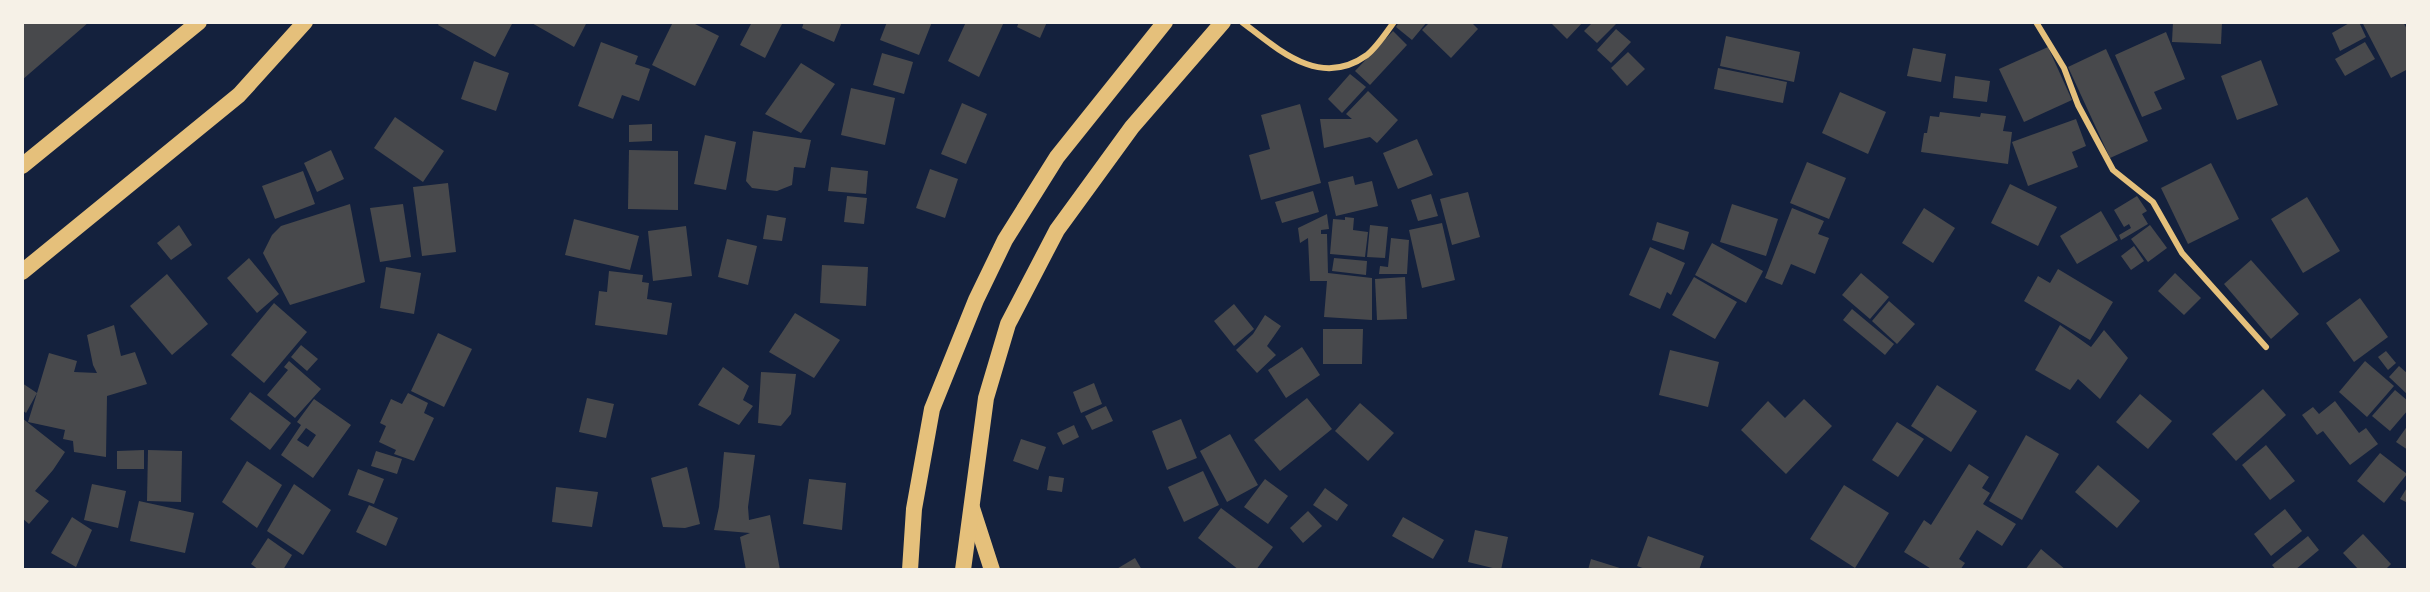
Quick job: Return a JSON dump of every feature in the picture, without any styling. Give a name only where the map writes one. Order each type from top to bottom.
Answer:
[{"type":"highway","points":[[22,166],[199,22]]},
{"type":"highway","points":[[22,272],[239,95],[305,22]]},
{"type":"highway","points":[[910,570],[914,508],[932,409],[976,300],[1005,240],[1056,157],[1165,22]]},
{"type":"highway","points":[[963,570],[970,502],[986,398],[1008,324],[1057,230],[1132,127],[1223,22]]},
{"type":"highway","points":[[970,502],[992,570]]},
{"type":"street","points":[[1242,22],[1299,63],[1321,68],[1347,66],[1368,54],[1394,22]]},
{"type":"street","points":[[2036,22],[2064,68],[2078,105],[2113,170],[2153,202],[2182,253],[2266,346]]},
{"type":"building","points":[[22,22],[89,22],[22,80]]},
{"type":"building","points":[[440,22],[513,22],[495,57],[438,25]]},
{"type":"building","points":[[530,22],[587,22],[574,47]]},
{"type":"building","points":[[673,22],[691,22],[719,36],[695,86],[652,65]]},
{"type":"building","points":[[752,22],[783,22],[765,58],[740,45]]},
{"type":"building","points":[[804,22],[842,22],[834,42],[802,28]]},
{"type":"building","points":[[887,22],[932,22],[919,55],[880,40]]},
{"type":"building","points":[[966,22],[1004,22],[979,77],[948,61]]},
{"type":"building","points":[[1019,22],[1047,22],[1040,38],[1017,27]]},
{"type":"building","points":[[1399,22],[1427,22],[1412,40],[1396,27]]},
{"type":"building","points":[[1430,22],[1471,22],[1478,29],[1451,58],[1422,30]]},
{"type":"building","points":[[1550,22],[1583,22],[1567,39]]},
{"type":"building","points":[[1593,22],[1614,22],[1616,24],[1597,43],[1584,31]]},
{"type":"building","points":[[2173,22],[2222,22],[2221,44],[2172,42]]},
{"type":"building","points":[[2351,22],[2359,22],[2366,37],[2340,51],[2332,33]]},
{"type":"building","points":[[2362,22],[2403,22],[2408,31],[2408,69],[2391,78]]},
{"type":"building","points":[[1616,29],[1631,42],[1611,63],[1597,50]]},
{"type":"building","points":[[1393,31],[1407,45],[1370,85],[1355,71]]},
{"type":"building","points":[[2166,32],[2185,79],[2154,92],[2162,109],[2142,117],[2115,55]]},
{"type":"building","points":[[1726,36],[1800,52],[1794,82],[1720,66]]},
{"type":"building","points":[[601,42],[638,56],[635,64],[650,69],[639,101],[622,95],[613,119],[578,106]]},
{"type":"building","points":[[2365,42],[2375,59],[2345,76],[2335,59]]},
{"type":"building","points":[[2048,47],[2072,100],[2024,122],[1999,69]]},
{"type":"building","points":[[1913,48],[1946,54],[1941,82],[1907,76]]},
{"type":"building","points":[[2106,49],[2148,141],[2110,158],[2068,67]]},
{"type":"building","points":[[1628,52],[1645,69],[1627,86],[1611,68]]},
{"type":"building","points":[[882,53],[913,62],[904,94],[873,85]]},
{"type":"building","points":[[2261,60],[2278,105],[2237,120],[2221,76]]},
{"type":"building","points":[[474,61],[509,73],[496,111],[461,99]]},
{"type":"building","points":[[801,63],[835,84],[801,133],[765,114]]},
{"type":"building","points":[[1718,68],[1787,82],[1783,103],[1714,89]]},
{"type":"building","points":[[1350,74],[1366,87],[1342,113],[1328,99]]},
{"type":"building","points":[[1955,76],[1990,81],[1987,102],[1953,98]]},
{"type":"building","points":[[851,88],[895,98],[885,145],[841,135]]},
{"type":"building","points":[[1368,91],[1398,120],[1377,143],[1370,137],[1324,148],[1320,119],[1352,119],[1346,114]]},
{"type":"building","points":[[1840,92],[1886,112],[1868,154],[1822,133]]},
{"type":"building","points":[[962,103],[987,114],[966,164],[941,154]]},
{"type":"building","points":[[1300,104],[1321,183],[1261,200],[1249,155],[1270,149],[1261,115]]},
{"type":"building","points":[[1940,112],[1980,117],[1981,113],[2006,116],[2003,131],[2012,132],[2008,164],[1921,152],[1930,116],[1939,117]]},
{"type":"building","points":[[395,117],[444,151],[423,182],[374,148]]},
{"type":"building","points":[[2076,119],[2086,146],[2072,152],[2078,167],[2028,186],[2012,142]]},
{"type":"building","points":[[652,124],[652,141],[629,142],[629,125]]},
{"type":"building","points":[[753,131],[811,140],[805,168],[794,167],[792,185],[777,191],[752,188],[746,181]]},
{"type":"building","points":[[705,135],[736,142],[726,190],[694,184]]},
{"type":"building","points":[[1417,139],[1433,175],[1398,189],[1383,153]]},
{"type":"building","points":[[331,150],[344,179],[317,192],[304,163]]},
{"type":"building","points":[[629,150],[678,151],[678,210],[628,209]]},
{"type":"building","points":[[1807,162],[1846,178],[1829,219],[1790,203]]},
{"type":"building","points":[[2211,163],[2239,219],[2188,244],[2161,188]]},
{"type":"building","points":[[831,167],[868,171],[866,194],[828,191]]},
{"type":"building","points":[[930,169],[958,179],[945,218],[916,208]]},
{"type":"building","points":[[303,171],[315,204],[275,219],[262,186]]},
{"type":"building","points":[[1353,176],[1355,185],[1372,181],[1378,206],[1336,216],[1328,182]]},
{"type":"building","points":[[448,183],[456,252],[422,256],[413,187]]},
{"type":"building","points":[[2010,184],[2057,207],[2038,246],[1991,223]]},
{"type":"building","points":[[1313,191],[1319,212],[1282,223],[1275,202]]},
{"type":"building","points":[[1468,192],[1480,237],[1452,245],[1440,199]]},
{"type":"building","points":[[1431,194],[1438,216],[1418,221],[1411,200]]},
{"type":"building","points":[[847,196],[867,198],[864,224],[844,222]]},
{"type":"building","points":[[2137,196],[2147,211],[2142,214],[2148,224],[2121,240],[2119,235],[2131,228],[2129,224],[2124,227],[2114,210]]},
{"type":"building","points":[[2307,197],[2340,251],[2303,273],[2271,219]]},
{"type":"building","points":[[350,204],[365,282],[290,305],[263,253],[272,235],[281,226]]},
{"type":"building","points":[[403,204],[411,257],[380,262],[370,208]]},
{"type":"building","points":[[1732,204],[1778,219],[1766,256],[1720,242]]},
{"type":"building","points":[[1792,208],[1824,221],[1818,234],[1829,238],[1815,274],[1791,264],[1782,285],[1765,278]]},
{"type":"building","points":[[1924,208],[1955,228],[1933,263],[1902,243]]},
{"type":"building","points":[[2101,211],[2118,240],[2077,264],[2060,236]]},
{"type":"building","points":[[1327,214],[1329,229],[1321,230],[1321,234],[1327,234],[1328,273],[1372,278],[1372,320],[1324,317],[1327,281],[1310,281],[1308,238],[1300,243],[1298,228]]},
{"type":"building","points":[[767,215],[786,218],[782,241],[763,239]]},
{"type":"building","points":[[1345,217],[1354,218],[1353,230],[1368,232],[1365,257],[1330,254],[1333,219],[1345,220]]},
{"type":"building","points":[[574,219],[639,236],[630,270],[565,255]]},
{"type":"building","points":[[1657,222],[1689,232],[1684,250],[1652,240]]},
{"type":"building","points":[[1442,223],[1455,280],[1422,288],[1409,230]]},
{"type":"building","points":[[179,225],[192,245],[171,260],[157,243]]},
{"type":"building","points":[[1370,225],[1388,227],[1385,258],[1367,257]]},
{"type":"building","points":[[2150,225],[2167,248],[2148,262],[2131,239]]},
{"type":"building","points":[[686,226],[692,276],[653,281],[648,231]]},
{"type":"building","points":[[1391,238],[1409,240],[1407,274],[1379,274],[1380,266],[1388,267]]},
{"type":"building","points":[[727,239],[757,246],[748,285],[718,277]]},
{"type":"building","points":[[1712,243],[1763,271],[1746,303],[1695,275]]},
{"type":"building","points":[[2134,246],[2144,261],[2131,270],[2121,256]]},
{"type":"building","points":[[1650,247],[1685,263],[1671,295],[1667,292],[1660,309],[1629,295]]},
{"type":"building","points":[[249,258],[279,294],[257,313],[227,278]]},
{"type":"building","points":[[1334,258],[1367,261],[1366,275],[1332,271]]},
{"type":"building","points":[[2251,260],[2299,314],[2271,339],[2224,284]]},
{"type":"building","points":[[822,265],[868,267],[866,306],[820,303]]},
{"type":"building","points":[[386,267],[421,273],[414,314],[380,308]]},
{"type":"building","points":[[2058,269],[2113,302],[2090,340],[2024,301],[2038,276],[2050,283]]},
{"type":"building","points":[[609,271],[643,275],[642,282],[649,283],[647,299],[672,303],[667,335],[595,325],[599,291],[607,292]]},
{"type":"building","points":[[1861,273],[1889,297],[1870,319],[1842,295]]},
{"type":"building","points":[[2175,273],[2201,298],[2184,315],[2158,291]]},
{"type":"building","points":[[167,274],[208,324],[172,355],[130,306]]},
{"type":"building","points":[[1405,277],[1407,319],[1377,320],[1375,279]]},
{"type":"building","points":[[1694,277],[1737,302],[1715,339],[1672,315]]},
{"type":"building","points":[[2360,298],[2388,337],[2354,362],[2326,323]]},
{"type":"building","points":[[1889,301],[1915,324],[1897,344],[1872,321]]},
{"type":"building","points":[[274,303],[307,332],[264,383],[231,355]]},
{"type":"building","points":[[1234,304],[1254,329],[1234,346],[1214,321]]},
{"type":"building","points":[[1852,309],[1894,344],[1885,355],[1843,320]]},
{"type":"building","points":[[795,313],[840,340],[814,378],[769,352]]},
{"type":"building","points":[[1265,315],[1281,326],[1267,346],[1276,355],[1257,373],[1236,350],[1253,334]]},
{"type":"building","points":[[114,325],[121,356],[135,352],[147,384],[107,396],[106,457],[74,452],[73,441],[63,439],[65,430],[28,422],[49,353],[77,361],[74,372],[97,373],[93,365],[87,335]]},
{"type":"building","points":[[2060,325],[2091,347],[2104,330],[2128,358],[2100,399],[2078,379],[2070,390],[2035,370]]},
{"type":"building","points":[[1323,329],[1363,329],[1362,364],[1323,364]]},
{"type":"building","points":[[438,333],[472,349],[444,407],[411,391]]},
{"type":"building","points":[[301,345],[318,359],[307,371],[291,357]]},
{"type":"building","points":[[1302,347],[1320,375],[1286,398],[1268,370]]},
{"type":"building","points":[[1670,350],[1719,362],[1708,407],[1659,395]]},
{"type":"building","points":[[2386,351],[2396,363],[2388,370],[2378,357]]},
{"type":"building","points":[[289,361],[321,389],[295,418],[267,395],[288,370],[284,367]]},
{"type":"building","points":[[2365,361],[2394,386],[2367,417],[2339,392]]},
{"type":"building","points":[[2399,366],[2408,374],[2408,395],[2389,377]]},
{"type":"building","points":[[723,367],[749,386],[743,400],[753,406],[739,425],[698,405]]},
{"type":"building","points":[[761,372],[796,374],[791,414],[781,426],[758,423]]},
{"type":"building","points":[[22,383],[37,393],[26,413],[22,410]]},
{"type":"building","points":[[1094,383],[1102,404],[1081,413],[1073,392]]},
{"type":"building","points":[[1937,385],[1977,411],[1951,452],[1911,426]]},
{"type":"building","points":[[2263,389],[2286,415],[2236,461],[2212,434]]},
{"type":"building","points":[[2395,390],[2408,401],[2408,410],[2390,431],[2372,416]]},
{"type":"building","points":[[250,392],[291,423],[270,450],[230,419]]},
{"type":"building","points":[[408,393],[428,403],[424,413],[434,418],[414,461],[394,454],[396,450],[379,442],[386,426],[380,423],[391,399],[402,404]]},
{"type":"building","points":[[2140,394],[2172,421],[2148,449],[2116,422]]},
{"type":"building","points":[[587,398],[614,404],[606,438],[579,432]]},
{"type":"building","points":[[1307,398],[1332,429],[1280,471],[1254,440]]},
{"type":"building","points":[[314,399],[351,425],[313,478],[281,455],[301,425],[297,422]],"holes":[[[306,428],[316,435],[308,447],[297,440]]]},
{"type":"building","points":[[1804,399],[1832,426],[1786,474],[1741,430],[1768,401],[1785,418]]},
{"type":"building","points":[[2335,401],[2359,433],[2366,428],[2378,444],[2350,465],[2323,431],[2317,435],[2302,415],[2313,407],[2319,414]]},
{"type":"building","points":[[1360,403],[1394,433],[1368,461],[1335,431]]},
{"type":"building","points":[[1106,406],[1113,421],[1092,430],[1085,416]]},
{"type":"building","points":[[22,418],[65,452],[35,491],[49,501],[29,524],[22,518]]},
{"type":"building","points":[[1181,419],[1197,458],[1167,470],[1152,431]]},
{"type":"building","points":[[1897,422],[1924,439],[1898,477],[1872,460]]},
{"type":"building","points":[[1074,425],[1079,437],[1063,445],[1057,433]]},
{"type":"building","points":[[2408,425],[2408,450],[2396,442]]},
{"type":"building","points":[[1230,434],[1258,485],[1227,502],[1200,451]]},
{"type":"building","points":[[2026,435],[2059,454],[2022,520],[1989,501]]},
{"type":"building","points":[[1021,439],[1046,447],[1038,470],[1013,461]]},
{"type":"building","points":[[2266,445],[2295,481],[2270,500],[2242,465]]},
{"type":"building","points":[[144,450],[144,469],[117,469],[117,451]]},
{"type":"building","points":[[148,450],[182,451],[181,502],[147,501]]},
{"type":"building","points":[[376,451],[402,459],[397,474],[371,466]]},
{"type":"building","points":[[724,452],[755,455],[748,507],[749,520],[770,515],[780,570],[746,570],[740,537],[750,533],[714,530],[719,507]]},
{"type":"building","points":[[2380,453],[2407,474],[2384,503],[2357,481]]},
{"type":"building","points":[[247,461],[282,485],[257,528],[222,502]]},
{"type":"building","points":[[1969,464],[1989,477],[1982,488],[1990,493],[1983,504],[2016,524],[2002,546],[1977,530],[1959,559],[1965,563],[1960,570],[1933,570],[1904,552],[1924,520],[1931,525]]},
{"type":"building","points":[[2098,465],[2140,501],[2117,528],[2075,492]]},
{"type":"building","points":[[687,467],[700,524],[685,528],[663,527],[651,478]]},
{"type":"building","points":[[358,469],[384,479],[374,504],[348,495]]},
{"type":"building","points":[[1203,471],[1219,505],[1184,522],[1168,487]]},
{"type":"building","points":[[1049,476],[1064,478],[1062,492],[1047,490]]},
{"type":"building","points":[[809,479],[846,483],[842,530],[803,524]]},
{"type":"building","points":[[1265,479],[1288,496],[1268,524],[1244,507]]},
{"type":"building","points":[[92,484],[126,491],[118,528],[84,520]]},
{"type":"building","points":[[294,484],[331,510],[303,555],[267,531]]},
{"type":"building","points":[[1844,485],[1889,513],[1855,568],[1810,539]]},
{"type":"building","points":[[2408,486],[2408,503],[2400,499]]},
{"type":"building","points":[[556,487],[598,492],[592,527],[552,522]]},
{"type":"building","points":[[1325,488],[1348,505],[1337,521],[1313,505]]},
{"type":"building","points":[[139,501],[194,513],[185,553],[130,541]]},
{"type":"building","points":[[369,505],[398,518],[386,546],[356,532]]},
{"type":"building","points":[[1221,508],[1273,547],[1256,570],[1239,570],[1198,538]]},
{"type":"building","points":[[2285,509],[2302,531],[2271,556],[2254,534]]},
{"type":"building","points":[[1308,511],[1322,526],[1303,543],[1290,528]]},
{"type":"building","points":[[72,517],[92,530],[76,567],[51,553]]},
{"type":"building","points":[[1403,517],[1444,540],[1433,559],[1392,536]]},
{"type":"building","points":[[1475,530],[1508,537],[1501,570],[1468,562]]},
{"type":"building","points":[[2363,534],[2391,564],[2385,570],[2359,570],[2343,553]]},
{"type":"building","points":[[1648,536],[1704,556],[1699,570],[1648,570],[1637,566]]},
{"type":"building","points":[[2308,536],[2319,550],[2295,570],[2276,570],[2272,565]]},
{"type":"building","points":[[268,538],[292,555],[283,570],[259,570],[251,564]]},
{"type":"building","points":[[2041,549],[2066,570],[2025,570]]},
{"type":"building","points":[[1135,558],[1142,570],[1115,570]]},
{"type":"building","points":[[1591,559],[1623,569],[1623,570],[1588,570]]}]
